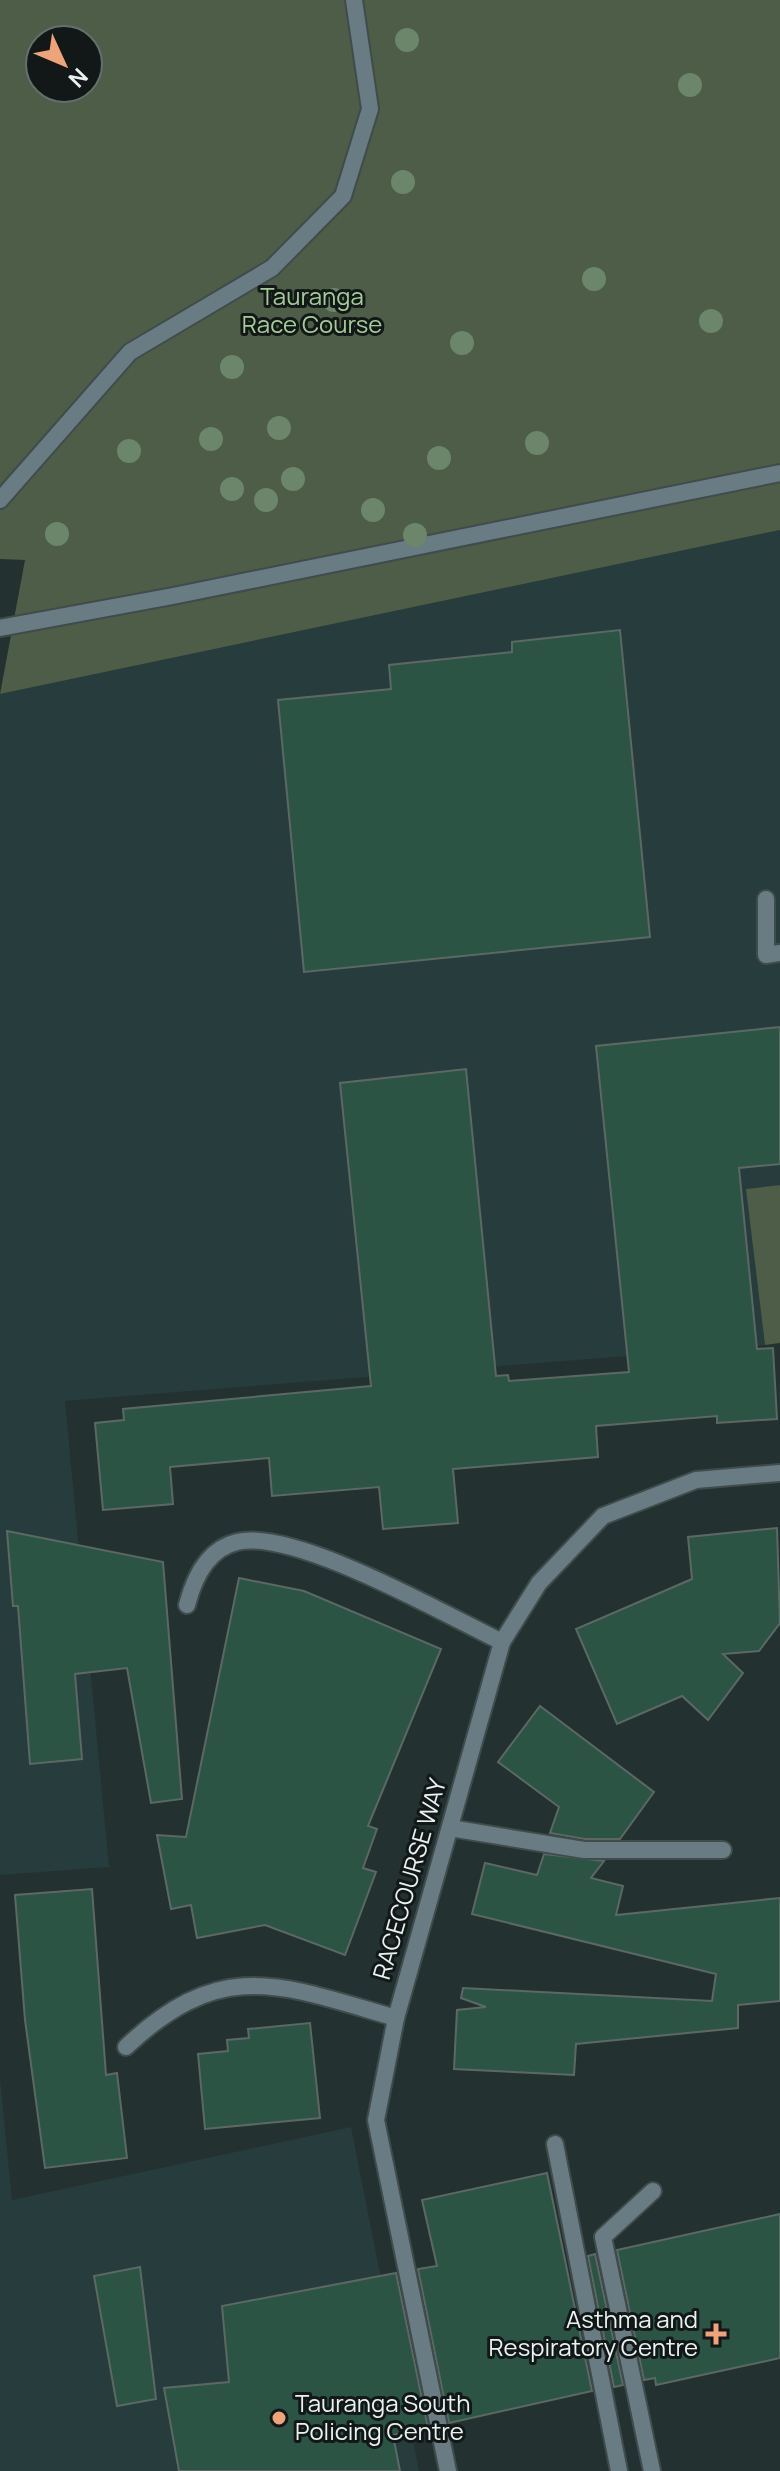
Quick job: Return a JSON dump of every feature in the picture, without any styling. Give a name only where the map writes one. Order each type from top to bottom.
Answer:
[{"type":"street","points":[[0,500],[130,352],[272,268],[343,196],[370,109],[354,0]]},
{"type":"street","points":[[0,628],[780,473]]},
{"type":"street","points":[[766,899],[766,955],[780,953]]},
{"type":"street","name":"RACECOURSE WAY","points":[[448,2471],[376,2120],[396,2018],[502,1642],[539,1583],[603,1516],[696,1480],[780,1473]]},
{"type":"street","points":[[187,1605],[193,1581],[210,1557],[236,1542],[277,1542],[360,1574],[502,1642]]},
{"type":"street","points":[[450,1828],[584,1850],[723,1850]]},
{"type":"street","points":[[126,2047],[155,2019],[196,1994],[250,1984],[303,1991],[396,2018]]},
{"type":"street","points":[[555,2144],[619,2471]]},
{"type":"street","points":[[652,2471],[603,2237],[653,2191]]},
{"type":"shaded area","points":[[780,530],[780,1185],[747,1189],[765,1345],[65,1401],[109,1867],[0,1875],[0,694]]},
{"type":"shaded area","points":[[0,2079],[12,2200],[351,2127],[419,2471],[0,2471]]},
{"type":"green space","name":"Tauranga Race Course","points":[[0,0],[780,0],[780,530],[0,694],[25,560],[0,559]]},
{"type":"green space","points":[[780,1185],[780,1343],[765,1345],[746,1189]]},
{"type":"building","points":[[620,630],[650,937],[304,972],[278,700],[391,689],[389,665],[512,652],[512,642]]},
{"type":"building","points":[[780,1027],[780,1164],[739,1168],[757,1349],[773,1348],[777,1419],[717,1423],[717,1416],[596,1426],[598,1457],[453,1469],[458,1523],[383,1529],[379,1487],[272,1496],[269,1458],[170,1467],[173,1504],[103,1510],[95,1423],[124,1420],[123,1409],[371,1386],[340,1083],[466,1069],[496,1376],[508,1375],[509,1381],[629,1372],[596,1046]]},
{"type":"building","points":[[777,1528],[780,1623],[759,1651],[723,1654],[743,1673],[708,1720],[682,1696],[617,1724],[576,1629],[692,1579],[688,1537]]},
{"type":"building","points":[[7,1531],[163,1562],[182,1799],[151,1803],[127,1668],[75,1674],[82,1759],[30,1764],[18,1606],[13,1606]]},
{"type":"building","points":[[239,1578],[304,1591],[441,1649],[368,1826],[377,1829],[363,1868],[376,1872],[345,1955],[265,1925],[197,1938],[191,1905],[171,1909],[157,1835],[186,1837]]},
{"type":"building","points":[[540,1706],[654,1792],[620,1839],[585,1839],[550,1833],[559,1807],[498,1762]]},
{"type":"building","points":[[544,1854],[604,1861],[591,1878],[623,1886],[616,1915],[780,1898],[780,2001],[738,2005],[738,2028],[576,2044],[574,2075],[454,2069],[457,2010],[486,2007],[461,1998],[463,1988],[712,2001],[716,1974],[472,1914],[485,1863],[537,1875]]},
{"type":"building","points":[[92,1889],[106,2075],[117,2073],[127,2158],[45,2168],[25,2020],[15,1895]]},
{"type":"building","points":[[310,2023],[320,2118],[205,2129],[198,2054],[228,2051],[227,2040],[249,2038],[248,2029]]},
{"type":"building","points":[[547,2173],[592,2391],[449,2423],[418,2269],[437,2266],[422,2200]]},
{"type":"building","points":[[780,2214],[780,2358],[656,2385],[655,2378],[644,2380],[617,2250]]},
{"type":"building","points":[[595,2254],[623,2385],[614,2387],[588,2256]]},
{"type":"building","points":[[140,2267],[156,2399],[117,2406],[94,2276]]},
{"type":"building","points":[[396,2273],[428,2428],[393,2435],[400,2471],[179,2471],[164,2388],[229,2382],[222,2306]]},
{"type":"place","name":"Asthma and Respiratory Centre","points":[[716,2334]]},
{"type":"place","name":"Tauranga South Policing Centre","points":[[279,2418]]}]
